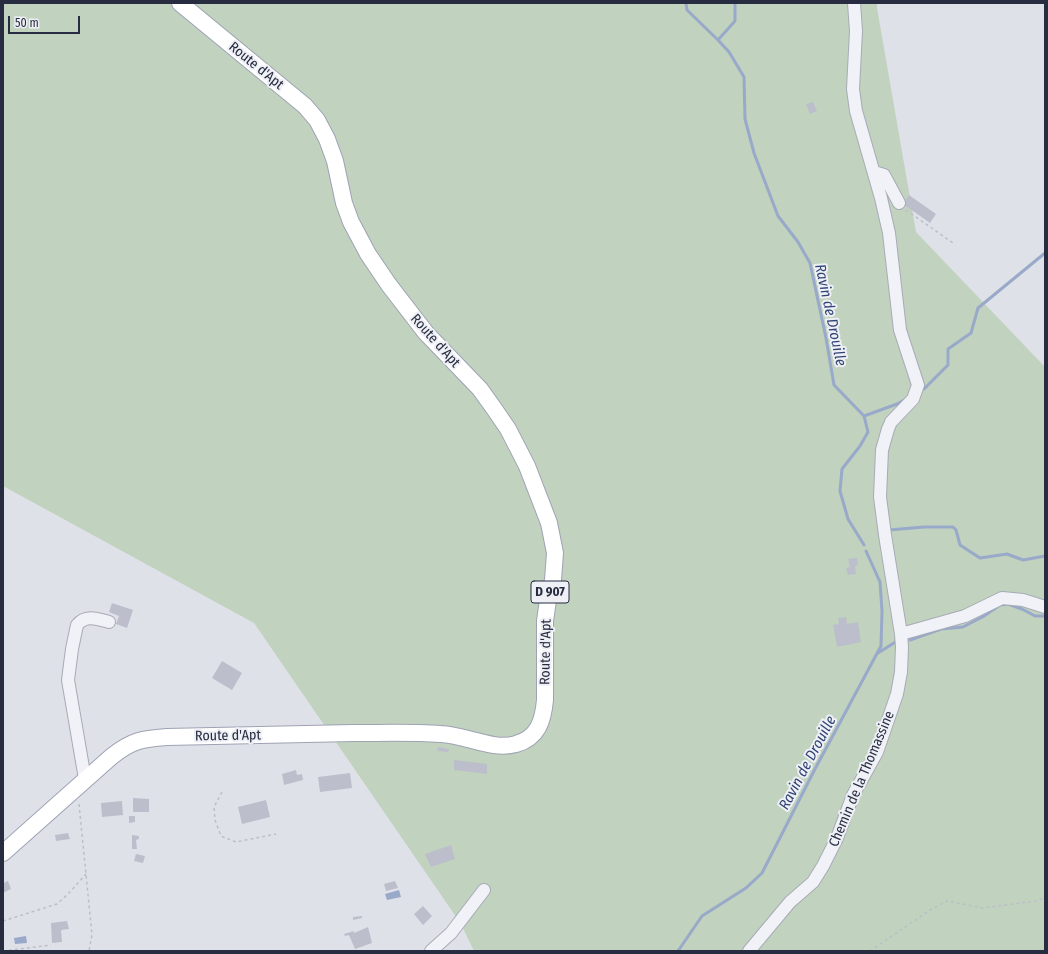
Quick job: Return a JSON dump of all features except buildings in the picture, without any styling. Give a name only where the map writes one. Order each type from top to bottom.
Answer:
[{"type":"main road","name":"Route d'Apt","points":[[3,853],[120,749],[135,741],[167,736],[442,734],[463,737],[485,743],[511,746],[525,741],[539,729],[544,712],[545,620],[553,580],[555,553],[549,524],[541,501],[518,448],[495,410],[480,389],[426,334],[389,286],[368,254],[351,222],[344,203],[335,161],[327,139],[317,120],[305,106],[180,3]]},
{"type":"street","name":"Chemin de la Thomassine","points":[[749,951],[790,902],[813,882],[823,866],[837,838],[853,795],[877,752],[897,694],[901,672],[901,634],[882,512],[880,484],[882,450],[891,422],[914,399],[918,385],[900,330],[889,233],[882,198],[857,118],[853,90],[856,31],[854,3]]},
{"type":"street","points":[[874,172],[884,175],[900,203]]},
{"type":"street","points":[[901,634],[965,616],[1002,598],[1023,600],[1045,607]]},
{"type":"street","points":[[81,783],[68,680],[72,649],[79,622],[87,618],[93,618],[109,622]]},
{"type":"street","points":[[431,951],[451,933],[484,890]]},
{"type":"path","points":[[900,203],[905,209],[925,225],[952,243]]},
{"type":"path","points":[[81,783],[86,874],[92,935],[89,951]]},
{"type":"path","points":[[222,792],[214,807],[215,820],[221,836],[236,842],[276,834]]},
{"type":"path","points":[[3,921],[57,904],[86,874]]},
{"type":"path","points":[[870,951],[930,910],[947,901],[983,908],[1036,901],[1045,898]]},
{"type":"path","points":[[3,950],[51,945]]},
{"type":"green space","points":[[3,3],[877,3],[916,232],[1045,367],[1045,951],[474,951],[461,924],[254,623],[3,486]]},
{"type":"water","points":[[399,890],[401,897],[387,900],[385,894]]},
{"type":"water","points":[[26,936],[27,943],[15,944],[14,938]]},
{"type":"waterway","name":"Ravin de Drouille","points":[[686,3],[687,10],[729,52],[744,77],[745,119],[754,153],[778,216],[798,242],[810,263],[826,338],[834,385],[864,416],[868,432],[860,446],[842,469],[840,491],[848,519],[864,545]]},
{"type":"waterway","points":[[718,40],[735,21],[735,3]]},
{"type":"waterway","points":[[924,389],[948,365],[948,349],[971,333],[978,308],[1045,253]]},
{"type":"waterway","points":[[864,416],[897,404],[908,398]]},
{"type":"waterway","points":[[889,530],[924,527],[953,527],[956,530],[960,545],[980,558],[1007,554],[1023,560],[1045,556]]},
{"type":"waterway","name":"Ravin de Drouille","points":[[678,951],[702,916],[746,888],[762,873],[815,769],[881,646],[882,611],[880,582],[866,551]]},
{"type":"waterway","points":[[910,640],[941,629],[963,627],[984,616],[1000,605],[1008,604],[1035,616],[1045,616]]},
{"type":"waterway","points":[[878,653],[897,641]]}]
